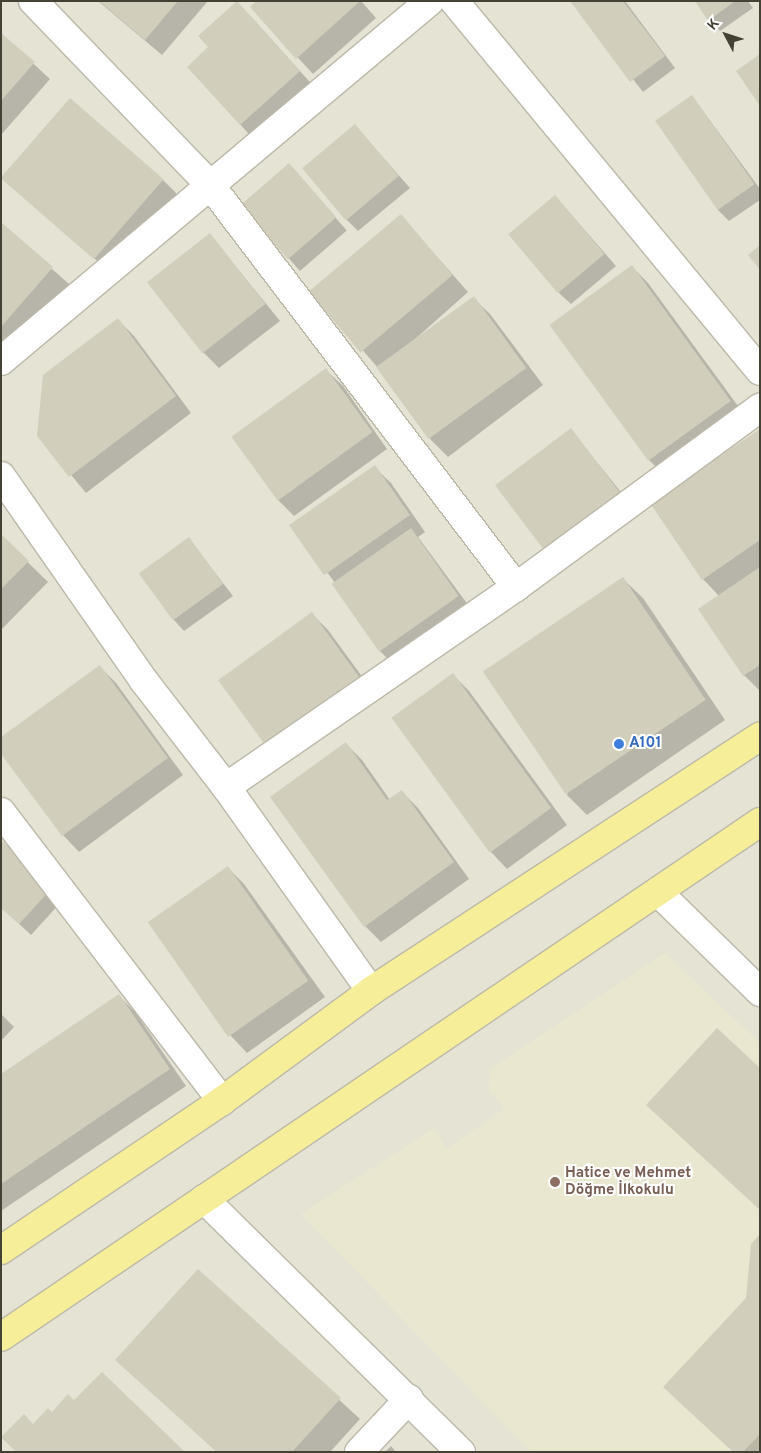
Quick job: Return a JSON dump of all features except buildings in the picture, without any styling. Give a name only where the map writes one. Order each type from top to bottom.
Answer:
[{"type":"main road","points":[[1,1250],[222,1101],[371,991],[760,736]]},
{"type":"main road","points":[[1,1337],[760,822]]},
{"type":"street","points":[[32,1],[211,186],[516,587]]},
{"type":"street","points":[[1,361],[430,1]]},
{"type":"street","points":[[454,1],[760,371]]},
{"type":"street","points":[[226,788],[516,587],[760,408]]},
{"type":"street","points":[[1,476],[144,681],[226,788],[371,991]]},
{"type":"street","points":[[1,812],[222,1101]]},
{"type":"street","points":[[658,892],[760,992]]},
{"type":"street","points":[[204,1199],[461,1452]]},
{"type":"street","points":[[359,1452],[409,1399]]},
{"type":"shaded area","points":[[1,1],[760,1],[760,1452],[1,1452]]},
{"type":"shaded area","name":"Hatice ve Mehmet Döğme İlkokulu","points":[[665,953],[760,1043],[760,1452],[531,1452],[301,1214],[434,1128],[446,1149],[504,1109],[489,1091],[490,1069]]},
{"type":"place","name":"A101","points":[[619,744]]},
{"type":"place","name":"Hatice ve Mehmet Döğme İlkokulu","points":[[555,1182]]}]
